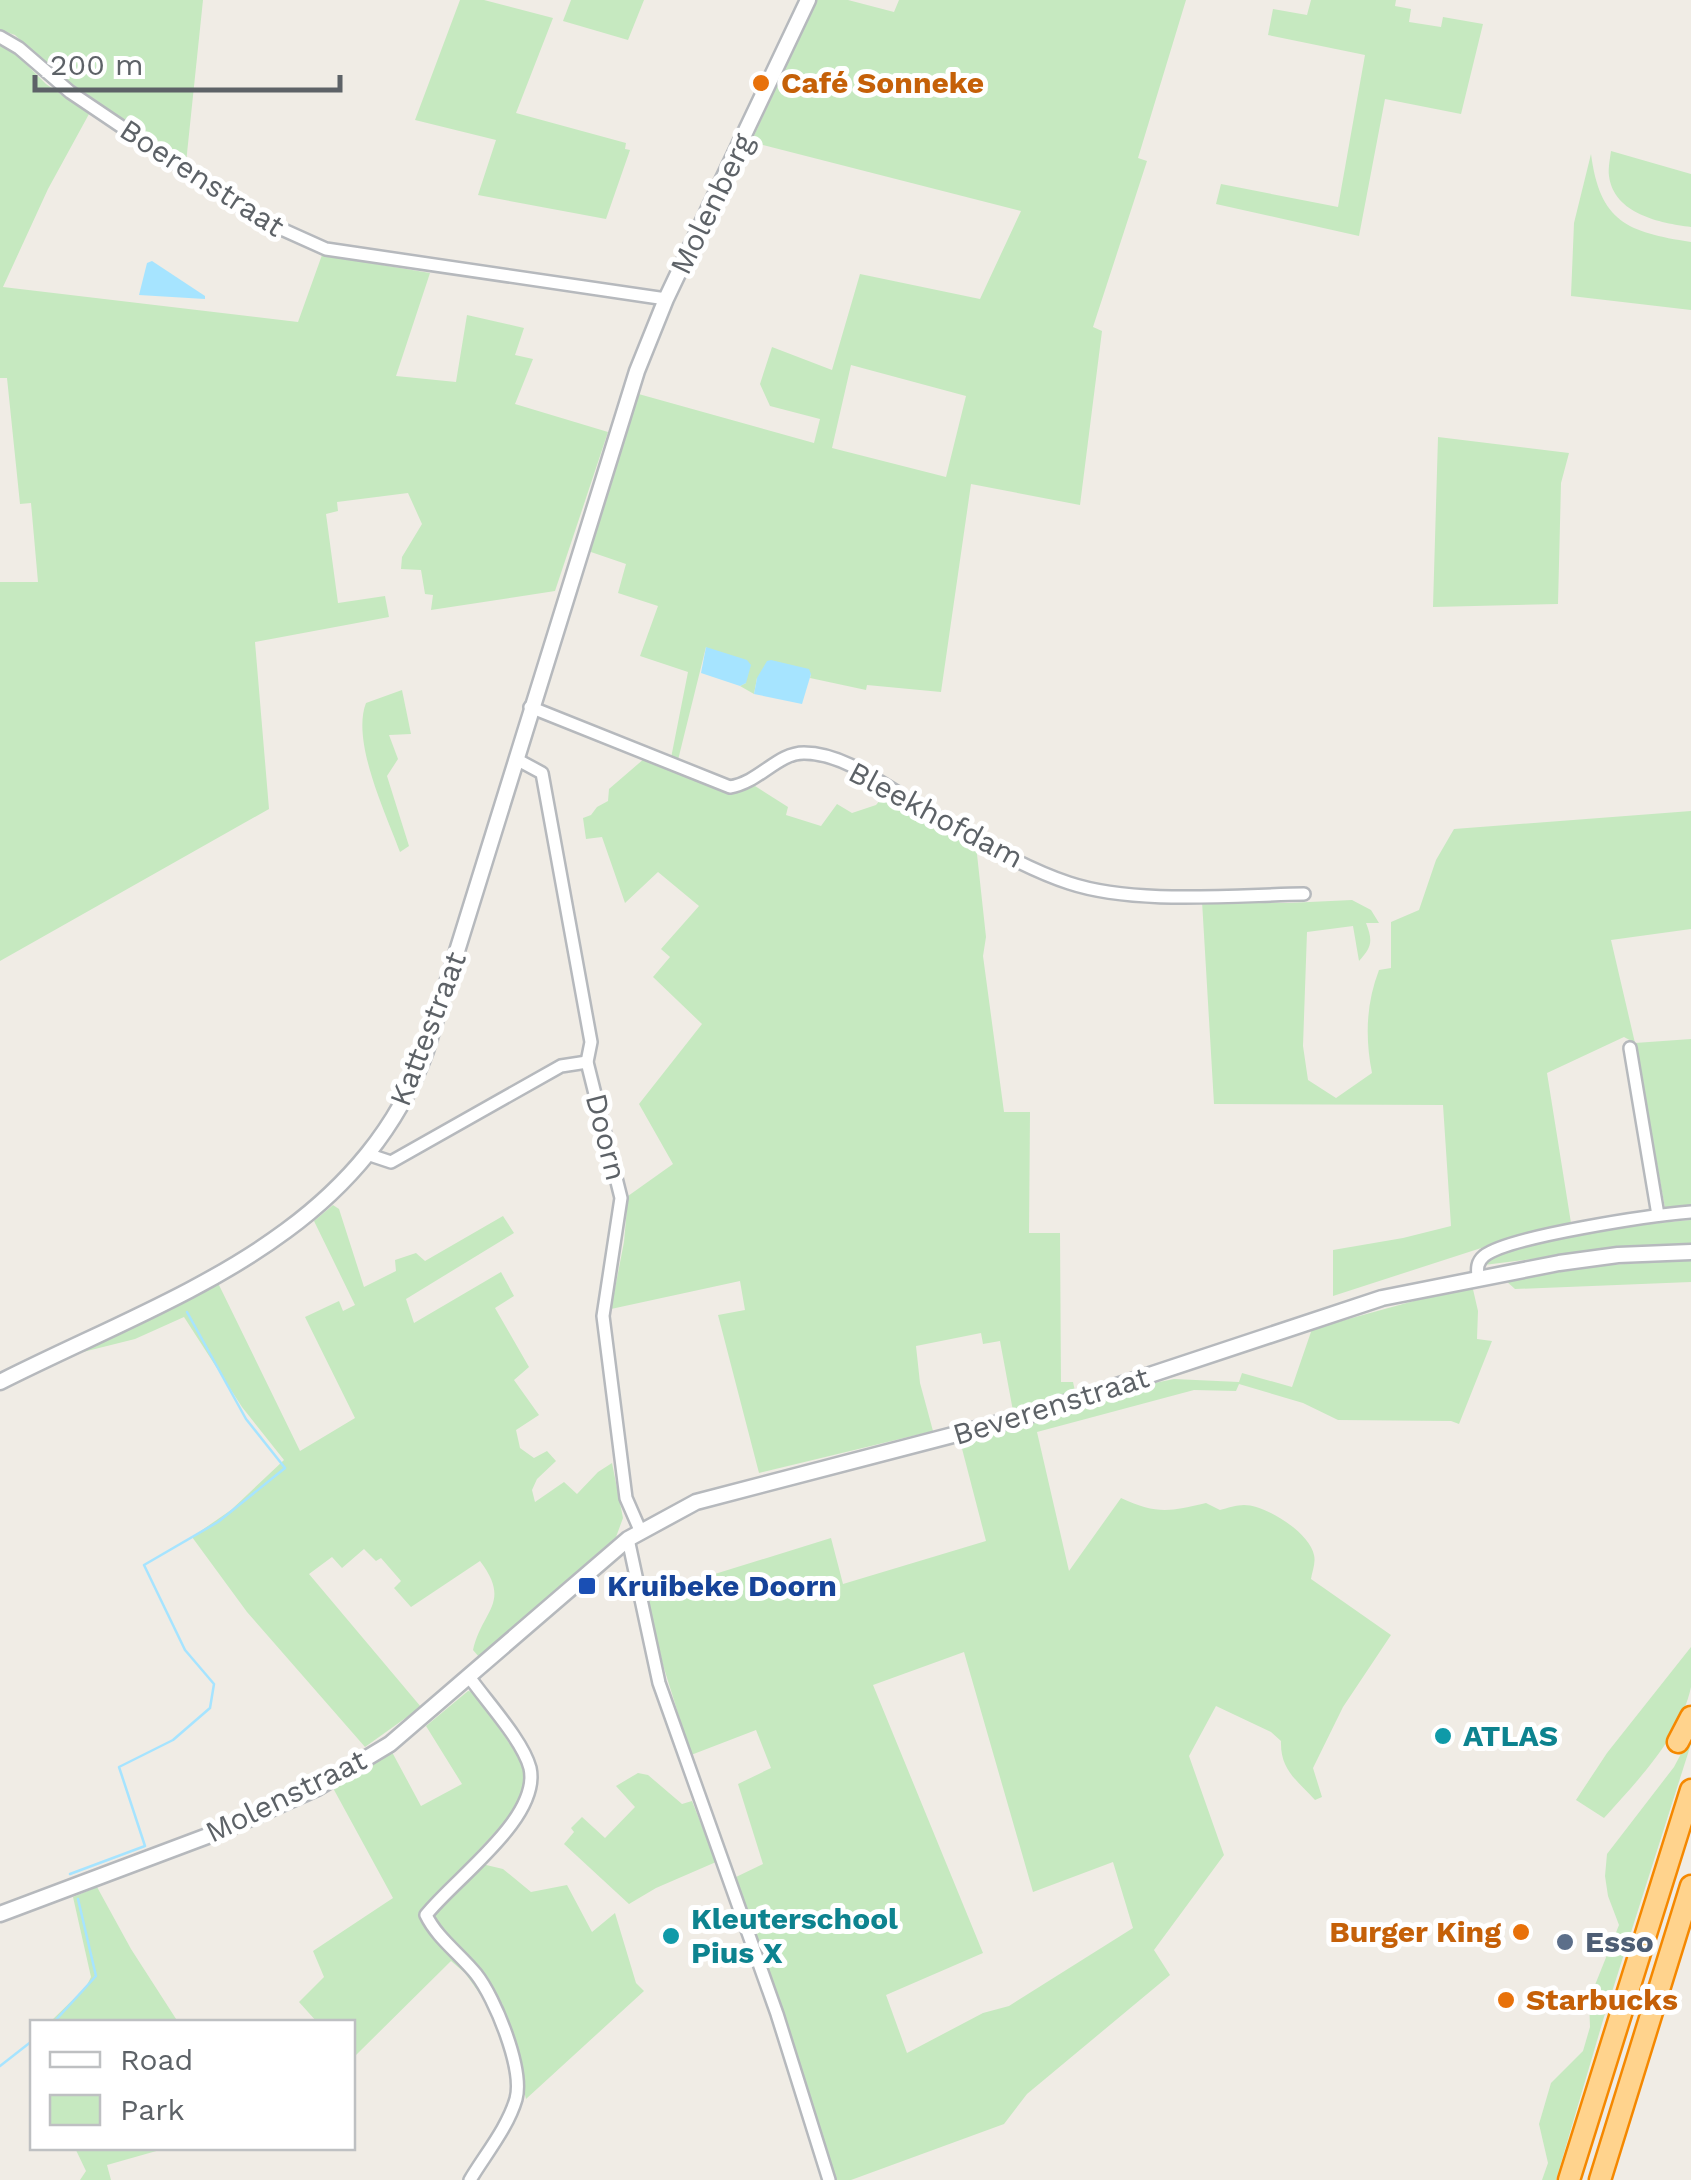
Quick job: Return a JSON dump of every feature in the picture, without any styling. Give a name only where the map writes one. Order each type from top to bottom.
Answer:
[{"type":"highway","points":[[1678,1742],[1691,1717]]},
{"type":"highway","points":[[1569,2180],[1691,1790]]},
{"type":"highway","points":[[1600,2180],[1691,1886]]},
{"type":"street","name":"Molenberg","points":[[666,299],[808,0]]},
{"type":"street","name":"Boerenstraat","points":[[0,36],[70,92],[257,218],[292,237],[326,249],[666,299]]},
{"type":"street","points":[[530,707],[637,370],[666,299]]},
{"type":"street","name":"Kattestraat","points":[[0,1382],[255,1255],[329,1199],[370,1155],[408,1096],[426,1051],[530,707]]},
{"type":"street","name":"Bleekhofdam","points":[[530,707],[730,787],[749,784],[790,755],[817,755],[855,769],[973,836],[1070,884],[1120,893],[1304,894]]},
{"type":"street","name":"Doorn","points":[[516,758],[542,773],[590,1042],[587,1062],[621,1198],[603,1316],[626,1498],[659,1684],[777,2014],[829,2180]]},
{"type":"street","points":[[1630,1048],[1658,1215]]},
{"type":"street","points":[[370,1155],[391,1162],[562,1066],[587,1062]]},
{"type":"street","points":[[1478,1277],[1478,1263],[1490,1252],[1576,1230],[1691,1212]]},
{"type":"street","name":"Beverenstraat","points":[[634,1534],[696,1502],[991,1426],[1382,1298],[1478,1277],[1618,1256],[1691,1252]]},
{"type":"street","name":"Molenstraat","points":[[0,1914],[226,1829],[317,1788],[390,1744],[634,1534]]},
{"type":"street","points":[[470,1678],[519,1746],[530,1768],[530,1794],[517,1818],[426,1915],[431,1926],[478,1976],[495,2005],[517,2078],[518,2094],[511,2113],[470,2180]]},
{"type":"green space","points":[[0,0],[203,0],[186,163],[49,68],[15,35],[0,30]]},
{"type":"green space","points":[[460,0],[484,0],[553,18],[516,113],[626,143],[625,149],[630,150],[606,219],[478,195],[496,140],[415,120]]},
{"type":"green space","points":[[571,0],[644,0],[628,40],[563,21]]},
{"type":"green space","points":[[817,0],[848,0],[894,12],[899,0],[1186,0],[1138,158],[1147,161],[1093,327],[1102,331],[1080,505],[971,484],[941,692],[867,685],[866,690],[810,678],[811,674],[757,678],[754,694],[740,686],[746,683],[706,647],[678,760],[671,758],[688,672],[640,656],[658,606],[618,593],[626,564],[588,551],[635,393],[814,443],[820,419],[770,406],[760,384],[772,347],[832,370],[860,274],[980,299],[1021,211],[751,142]],"holes":[[[851,365],[966,396],[946,477],[832,448]]]},
{"type":"green space","points":[[1311,0],[1396,0],[1395,6],[1411,9],[1409,22],[1441,27],[1443,17],[1483,24],[1461,114],[1385,99],[1359,236],[1216,204],[1221,184],[1338,207],[1365,55],[1268,35],[1273,9],[1307,15]]},
{"type":"green space","points":[[0,45],[89,114],[48,189],[3,287],[298,322],[322,255],[430,273],[396,376],[456,382],[467,315],[524,328],[515,355],[533,359],[515,404],[608,432],[555,591],[431,610],[433,595],[425,594],[421,570],[401,569],[402,557],[422,524],[408,493],[337,502],[338,511],[326,514],[338,603],[385,596],[389,617],[255,642],[269,809],[0,961],[0,582],[38,582],[31,503],[20,504],[7,378],[0,378]]},
{"type":"green space","points":[[1611,151],[1691,174],[1691,227],[1666,223],[1629,208],[1613,189],[1609,176]]},
{"type":"green space","points":[[1591,154],[1601,195],[1620,220],[1650,234],[1691,242],[1691,310],[1571,296],[1574,223]]},
{"type":"green space","points":[[1438,437],[1569,453],[1561,483],[1558,604],[1433,607]]},
{"type":"green space","points":[[402,690],[411,734],[389,735],[398,759],[387,776],[409,846],[400,852],[366,757],[363,719],[366,703]]},
{"type":"green space","points":[[645,758],[724,792],[734,794],[755,786],[788,807],[786,815],[821,826],[837,804],[852,813],[876,805],[888,791],[999,840],[993,853],[976,845],[986,937],[983,956],[1004,1112],[1030,1112],[1029,1233],[1060,1233],[1061,1382],[1073,1382],[1075,1391],[1013,1411],[1000,1341],[983,1344],[981,1333],[916,1346],[920,1383],[933,1431],[759,1473],[718,1315],[745,1310],[740,1281],[611,1309],[628,1196],[673,1164],[639,1104],[702,1024],[653,977],[670,957],[661,949],[699,906],[658,872],[625,903],[602,837],[586,839],[583,818],[608,801],[609,789]]},
{"type":"green space","points":[[1691,811],[1691,929],[1611,940],[1635,1043],[1624,1037],[1547,1073],[1571,1223],[1333,1296],[1333,1250],[1451,1226],[1443,1105],[1214,1104],[1202,901],[1352,900],[1371,910],[1379,923],[1366,923],[1370,944],[1359,961],[1353,926],[1307,932],[1303,1046],[1308,1080],[1336,1098],[1372,1073],[1369,1008],[1379,970],[1391,968],[1391,922],[1419,910],[1436,860],[1454,829]]},
{"type":"green space","points":[[1691,1039],[1691,1205],[1665,1208],[1635,1043]]},
{"type":"green space","points":[[333,1205],[339,1209],[364,1287],[396,1271],[395,1260],[416,1253],[425,1261],[503,1216],[514,1233],[406,1299],[414,1323],[501,1272],[514,1296],[495,1308],[529,1367],[514,1380],[539,1415],[516,1430],[520,1448],[534,1458],[547,1451],[556,1461],[537,1479],[532,1490],[535,1502],[564,1482],[577,1494],[612,1463],[623,1518],[616,1537],[479,1657],[473,1650],[494,1597],[494,1587],[480,1561],[411,1607],[394,1588],[401,1581],[381,1558],[376,1561],[364,1549],[342,1568],[332,1557],[309,1574],[421,1707],[365,1747],[247,1612],[192,1537],[231,1510],[284,1460],[242,1407],[184,1317],[135,1339],[74,1352],[218,1283],[300,1451],[355,1418],[305,1317],[339,1301],[343,1311],[355,1305],[314,1221]]},
{"type":"green space","points":[[1691,1220],[1691,1244],[1484,1265],[1498,1255],[1549,1239]]},
{"type":"green space","points":[[1691,1260],[1691,1282],[1515,1289],[1505,1280],[1608,1265]]},
{"type":"green space","points":[[1472,1285],[1478,1311],[1477,1339],[1492,1341],[1459,1424],[1338,1420],[1303,1403],[1239,1384],[1236,1391],[1194,1390],[1037,1432],[1069,1571],[1121,1498],[1163,1510],[1206,1503],[1220,1510],[1253,1506],[1286,1522],[1304,1538],[1314,1558],[1311,1579],[1391,1635],[1343,1707],[1313,1768],[1322,1797],[1315,1800],[1291,1774],[1283,1760],[1281,1741],[1271,1732],[1216,1706],[1189,1756],[1224,1855],[1154,1950],[1170,1975],[1027,2094],[1004,2124],[851,2180],[834,2180],[736,1877],[763,1864],[738,1784],[771,1768],[756,1730],[691,1755],[663,1665],[647,1595],[831,1538],[843,1584],[986,1541],[960,1441],[1174,1379],[1239,1382],[1242,1373],[1292,1387],[1312,1329]],"holes":[[[964,1652],[1033,1892],[1113,1862],[1133,1928],[1009,2006],[983,2013],[907,2053],[886,1995],[983,1953],[873,1685]]]},
{"type":"green space","points":[[1691,1647],[1691,1687],[1677,1724],[1656,1758],[1604,1818],[1576,1800],[1607,1753]]},
{"type":"green space","points":[[468,1691],[474,1692],[518,1756],[527,1782],[512,1814],[473,1856],[479,1866],[503,1869],[531,1892],[567,1885],[592,1932],[615,1913],[636,1983],[644,1991],[526,2099],[502,2003],[487,2004],[465,1973],[451,1961],[355,2056],[355,2020],[315,2020],[299,2002],[324,1977],[313,1951],[393,1898],[333,1788],[392,1752],[421,1806],[462,1784],[426,1726]]},
{"type":"green space","points":[[1691,1735],[1556,2180],[1542,2180],[1548,2163],[1539,2124],[1551,2083],[1583,2051],[1590,2027],[1589,2000],[1619,1925],[1608,1896],[1607,1854],[1674,1767]]},
{"type":"green space","points":[[638,1773],[648,1775],[682,1804],[692,1801],[716,1862],[629,1904],[564,1844],[574,1832],[571,1828],[582,1817],[605,1838],[635,1807],[616,1786]]},
{"type":"green space","points":[[97,1887],[177,2020],[52,2020],[86,1987],[91,1977],[73,1897]]},
{"type":"green space","points":[[76,2150],[160,2150],[107,2165],[111,2180],[80,2180],[86,2171]]},
{"type":"water","points":[[152,261],[205,299],[139,295],[147,263]]},
{"type":"water","points":[[706,647],[747,660],[751,665],[746,683],[740,686],[701,673]]},
{"type":"water","points":[[771,660],[809,669],[802,704],[754,694],[757,678]]},
{"type":"waterway","points":[[70,1874],[145,1846],[119,1767],[173,1740],[210,1708],[214,1684],[185,1650],[144,1565],[218,1522],[285,1468],[246,1419],[187,1312]]},
{"type":"waterway","points":[[56,2020],[96,1976],[78,1899]]},
{"type":"waterway","points":[[0,2066],[30,2043]]},
{"type":"place","name":"Café Sonneke","points":[[761,83]]},
{"type":"place","name":"Kruibeke Doorn","points":[[587,1586]]},
{"type":"place","name":"ATLAS","points":[[1443,1736]]},
{"type":"place","name":"Burger King","points":[[1521,1932]]},
{"type":"place","name":"Kleuterschool Pius X","points":[[671,1936]]},
{"type":"place","name":"Esso","points":[[1565,1942]]},
{"type":"place","name":"Starbucks","points":[[1506,2000]]}]
